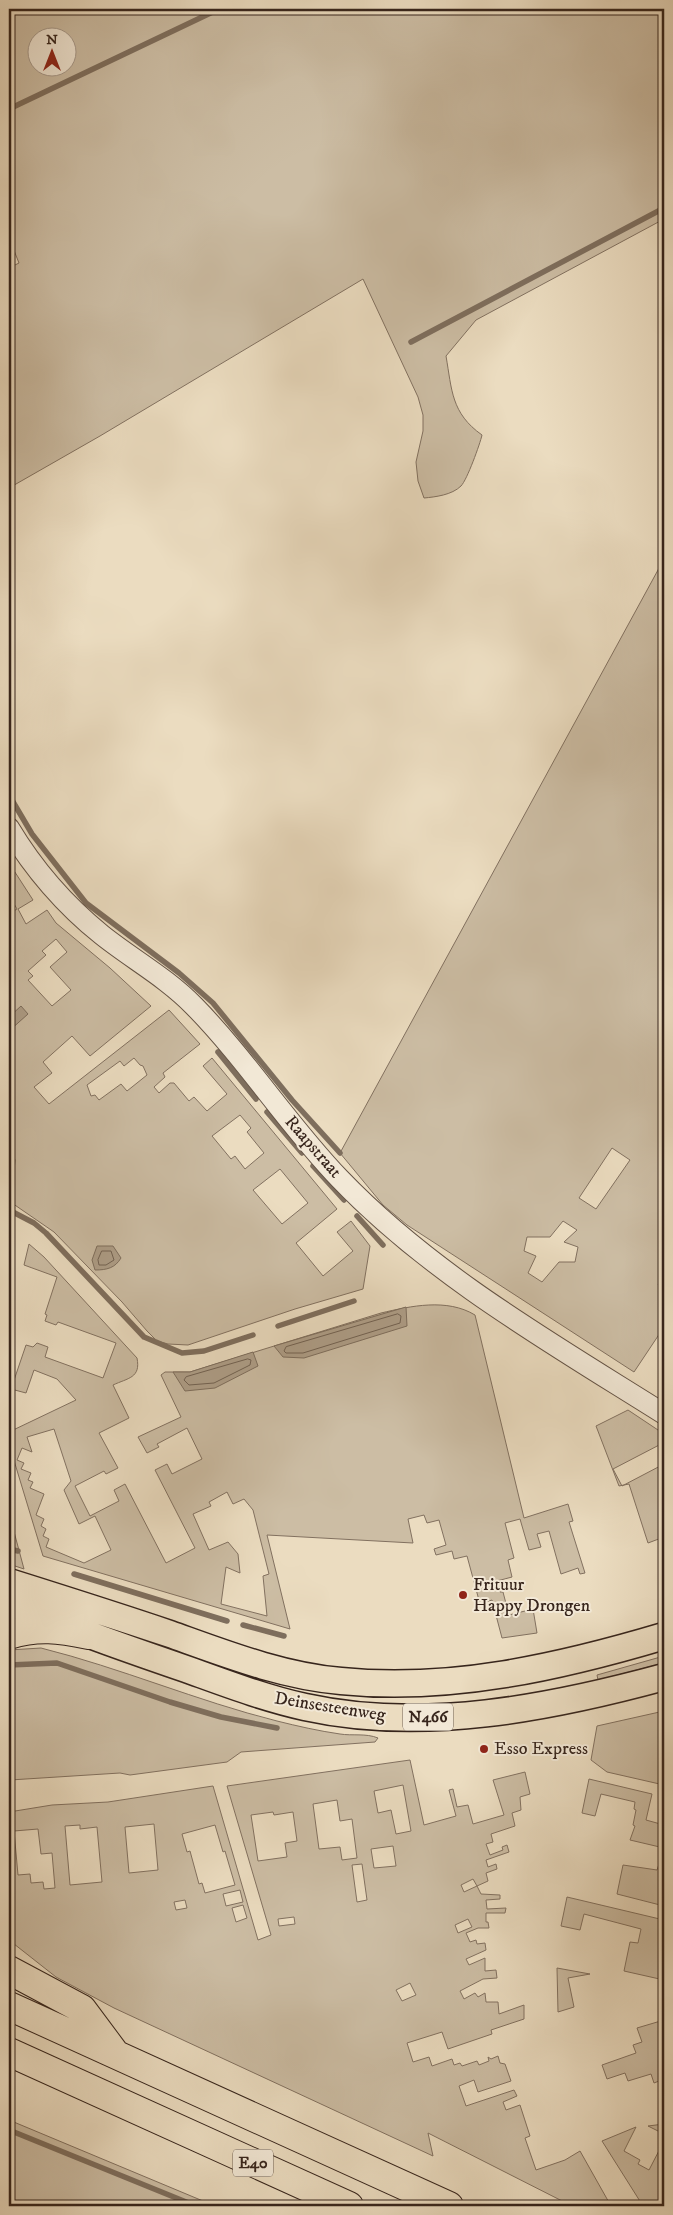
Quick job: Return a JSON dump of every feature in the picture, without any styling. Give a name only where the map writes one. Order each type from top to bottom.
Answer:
[{"type":"highway","name":"Deinsesteenweg","points":[[9,1582],[248,1662],[340,1681],[412,1684],[485,1677],[577,1660],[664,1636]]},
{"type":"highway","name":"Deinsesteenweg","points":[[9,1603],[89,1635],[270,1698],[348,1714],[414,1718],[465,1715],[604,1692],[664,1677]]},
{"type":"highway","points":[[9,1635],[29,1630],[57,1628],[89,1635]]},
{"type":"highway","points":[[412,1684],[414,1718]]},
{"type":"highway","points":[[9,1970],[82,2009],[115,2054]]},
{"type":"highway","name":"E40","points":[[9,2006],[449,2206]]},
{"type":"highway","name":"E40","points":[[9,2052],[349,2206]]},
{"type":"street","name":"Raapstraat","points":[[9,828],[38,869],[73,910],[102,935],[192,1004],[230,1046],[289,1120],[340,1179],[389,1226],[459,1280],[579,1361],[664,1414]]},
{"type":"shaded area","points":[[9,9],[664,9],[664,219],[476,320],[446,356],[452,390],[459,409],[464,418],[482,435],[464,482],[457,489],[448,493],[424,498],[418,481],[416,462],[423,431],[423,415],[418,397],[363,279],[9,488],[9,268],[19,263],[9,238],[9,94],[12,93],[9,87]]},
{"type":"shaded area","points":[[664,559],[664,1276],[658,1285],[664,1290],[664,1327],[634,1372],[407,1225],[383,1205],[340,1153]],"holes":[[[612,1148],[630,1160],[596,1209],[579,1198]],[[563,1221],[577,1230],[564,1242],[578,1247],[575,1262],[559,1262],[542,1282],[528,1273],[536,1256],[524,1251],[527,1237],[550,1237]]]},
{"type":"shaded area","points":[[11,866],[33,900],[18,909],[26,924],[47,910],[56,923],[110,968],[151,1006],[90,1056],[72,1036],[43,1062],[52,1073],[34,1087],[49,1104],[169,1010],[200,1044],[163,1073],[165,1077],[154,1087],[159,1093],[170,1083],[174,1083],[189,1101],[194,1097],[207,1111],[227,1094],[203,1066],[212,1058],[337,1209],[296,1243],[323,1276],[353,1251],[337,1232],[351,1221],[370,1246],[363,1289],[295,1309],[188,1345],[168,1344],[157,1341],[54,1232],[9,1201],[9,1097],[13,1096],[9,1089],[9,914],[17,909],[9,895],[9,868]],"holes":[[[56,939],[67,952],[50,967],[71,990],[52,1006],[28,980],[33,976],[28,971],[46,955],[42,951]],[[134,1058],[143,1066],[147,1075],[127,1091],[121,1084],[99,1100],[95,1095],[91,1096],[87,1085],[120,1061],[124,1066]],[[240,1115],[251,1128],[247,1132],[264,1153],[245,1169],[235,1156],[231,1159],[212,1136]],[[280,1169],[308,1203],[282,1224],[253,1190]]]},
{"type":"shaded area","points":[[29,1244],[44,1257],[137,1358],[138,1365],[135,1373],[128,1379],[113,1385],[129,1418],[99,1433],[118,1468],[106,1474],[104,1471],[75,1486],[90,1516],[119,1501],[114,1490],[125,1484],[166,1563],[195,1548],[155,1470],[167,1464],[172,1474],[202,1459],[187,1428],[157,1444],[159,1447],[147,1453],[138,1437],[181,1417],[161,1375],[165,1372],[190,1372],[381,1313],[417,1306],[441,1305],[464,1310],[475,1315],[524,1518],[568,1504],[573,1521],[569,1522],[585,1573],[580,1574],[578,1568],[561,1574],[549,1531],[537,1534],[541,1547],[529,1550],[520,1519],[505,1523],[514,1558],[508,1560],[512,1577],[497,1581],[500,1592],[503,1592],[509,1615],[533,1609],[537,1633],[502,1638],[492,1600],[480,1604],[467,1556],[454,1559],[452,1551],[436,1555],[434,1549],[446,1545],[439,1520],[427,1523],[424,1515],[408,1519],[413,1543],[267,1535],[290,1629],[43,1556],[9,1444],[9,1432],[76,1400],[57,1379],[34,1370],[26,1393],[11,1389],[26,1345],[33,1347],[37,1343],[48,1347],[45,1357],[103,1378],[116,1343],[58,1322],[56,1325],[45,1321],[47,1315],[45,1314],[57,1277],[24,1265]],"holes":[[[54,1429],[71,1481],[64,1490],[79,1524],[95,1516],[111,1550],[84,1563],[46,1547],[49,1539],[43,1536],[46,1529],[41,1526],[44,1519],[36,1515],[44,1494],[30,1488],[33,1482],[28,1480],[31,1473],[21,1469],[24,1463],[17,1460],[22,1448],[32,1452],[27,1437]],[[227,1492],[233,1504],[244,1499],[253,1510],[269,1574],[263,1576],[267,1616],[221,1604],[226,1567],[240,1573],[238,1554],[228,1542],[209,1550],[193,1514],[211,1506],[209,1502]]]},
{"type":"shaded area","points":[[628,1410],[664,1434],[664,1446],[663,1443],[613,1469],[622,1485],[619,1486],[596,1426]]},
{"type":"shaded area","points":[[664,1464],[664,1537],[648,1543],[629,1484],[624,1485]]},
{"type":"shaded area","points":[[9,1513],[24,1569],[9,1564]]},
{"type":"shaded area","points":[[41,1648],[100,1665],[247,1713],[332,1733],[378,1738],[375,1742],[241,1752],[227,1762],[130,1775],[120,1773],[10,1780],[9,1650]]},
{"type":"shaded area","points":[[664,1656],[664,1663],[598,1680],[597,1675]]},
{"type":"shaded area","points":[[664,1711],[664,1785],[607,1772],[591,1760],[597,1726]]},
{"type":"shaded area","points":[[410,1760],[424,1825],[456,1816],[449,1790],[453,1789],[457,1807],[468,1805],[473,1824],[504,1815],[493,1780],[525,1772],[530,1794],[520,1797],[521,1810],[512,1813],[515,1826],[491,1834],[493,1842],[486,1844],[490,1855],[503,1850],[502,1847],[507,1845],[509,1852],[486,1860],[488,1867],[496,1864],[497,1869],[486,1873],[488,1881],[477,1886],[481,1894],[500,1895],[500,1899],[486,1900],[487,1909],[506,1908],[505,1913],[486,1913],[486,1922],[488,1922],[489,1928],[478,1928],[466,1933],[470,1942],[476,1940],[477,1944],[485,1943],[486,1950],[466,1959],[469,1965],[485,1958],[485,1971],[496,1970],[497,1978],[483,1979],[460,1991],[464,1999],[475,1993],[478,1997],[485,1993],[486,2002],[498,2002],[499,2014],[524,2005],[524,2019],[491,2030],[492,2034],[448,2049],[442,2032],[407,2043],[413,2062],[429,2057],[432,2066],[452,2059],[454,2065],[460,2063],[462,2066],[477,2061],[479,2065],[489,2061],[488,2057],[491,2059],[498,2056],[500,2063],[505,2064],[511,2081],[478,2092],[474,2080],[459,2086],[466,2106],[514,2090],[517,2096],[503,2102],[506,2110],[520,2105],[530,2136],[525,2138],[536,2170],[565,2160],[580,2151],[611,2206],[572,2206],[428,2133],[433,2156],[114,2008],[56,1977],[9,1940],[9,1812],[52,1805],[108,1802],[213,1786],[258,1940],[271,1935],[227,1786]],"holes":[[[403,1785],[411,1831],[396,1834],[391,1810],[378,1813],[374,1791]],[[337,1800],[340,1821],[352,1819],[357,1858],[342,1860],[340,1847],[319,1849],[313,1804]],[[273,1812],[274,1815],[293,1812],[297,1841],[285,1843],[287,1857],[258,1861],[251,1815]],[[154,1824],[158,1870],[129,1873],[125,1827]],[[80,1825],[80,1829],[97,1827],[102,1882],[70,1885],[65,1826]],[[215,1825],[235,1885],[205,1893],[202,1883],[199,1884],[190,1851],[187,1852],[182,1834]],[[38,1829],[41,1854],[52,1853],[55,1888],[44,1889],[43,1882],[31,1883],[30,1874],[18,1875],[14,1831]],[[393,1846],[396,1866],[374,1868],[371,1849]],[[362,1864],[367,1900],[357,1902],[352,1865]],[[473,1879],[477,1886],[464,1892],[461,1885]],[[240,1890],[243,1902],[226,1906],[223,1894]],[[185,1900],[187,1908],[176,1910],[174,1902]],[[243,1905],[247,1918],[236,1922],[232,1908]],[[294,1917],[295,1924],[279,1926],[278,1919]],[[468,1919],[472,1927],[458,1933],[455,1925]],[[410,1983],[416,1995],[402,2001],[396,1990]]]},
{"type":"shaded area","points":[[589,1779],[652,1794],[646,1820],[664,1825],[664,1848],[630,1840],[635,1826],[633,1825],[636,1810],[634,1809],[635,1802],[601,1794],[595,1816],[582,1813]]},
{"type":"shaded area","points":[[660,1861],[664,1862],[664,1906],[617,1894],[623,1865],[657,1870]]},
{"type":"shaded area","points":[[567,1897],[664,1920],[664,1980],[624,1971],[630,1942],[638,1943],[641,1929],[584,1914],[580,1930],[561,1926]]},
{"type":"shaded area","points":[[557,1968],[590,1974],[568,1978],[574,2007],[558,2012]]},
{"type":"shaded area","points":[[664,2020],[664,2079],[654,2083],[651,2074],[628,2081],[625,2073],[607,2079],[602,2065],[636,2053],[633,2045],[642,2042],[637,2028]]},
{"type":"shaded area","points":[[9,2120],[215,2206],[9,2206]]},
{"type":"shaded area","points":[[664,2124],[664,2141],[660,2138],[662,2133],[648,2126]]},
{"type":"shaded area","points":[[636,2127],[624,2151],[640,2160],[638,2164],[649,2170],[664,2141],[664,2206],[643,2206],[602,2141]]},
{"type":"water","points":[[21,1006],[28,1014],[9,1031],[9,1017]]},
{"type":"water","points":[[9,1146],[15,1160],[14,1171],[9,1175]]},
{"type":"water","points":[[97,1246],[113,1246],[121,1258],[110,1268],[95,1270],[92,1260]]},
{"type":"water","points":[[406,1307],[407,1326],[304,1358],[283,1357],[274,1346]]},
{"type":"water","points":[[253,1352],[258,1366],[215,1388],[185,1391],[173,1372],[190,1372]]},
{"type":"waterway","points":[[9,109],[219,9]]},
{"type":"waterway","points":[[411,342],[664,208]]},
{"type":"waterway","points":[[9,795],[32,834],[86,903],[179,973],[213,1003],[292,1100],[340,1153]]},
{"type":"waterway","points":[[218,1052],[256,1099]]},
{"type":"waterway","points":[[267,1112],[302,1153]]},
{"type":"waterway","points":[[313,1166],[344,1200]]},
{"type":"waterway","points":[[9,1210],[34,1223],[46,1233],[144,1337],[182,1353],[204,1351],[253,1335]]},
{"type":"waterway","points":[[357,1216],[383,1245]]},
{"type":"waterway","points":[[278,1326],[354,1301]]},
{"type":"waterway","points":[[9,1549],[18,1551]]},
{"type":"waterway","points":[[74,1574],[227,1621]]},
{"type":"waterway","points":[[243,1625],[284,1636]]},
{"type":"waterway","points":[[9,1665],[57,1663],[170,1702],[221,1717],[277,1728]]},
{"type":"waterway","points":[[9,2130],[196,2206]]},
{"type":"place","name":"Frituur Happy Drongen","points":[[463,1595]]},
{"type":"place","name":"Esso Express","points":[[484,1749]]}]
